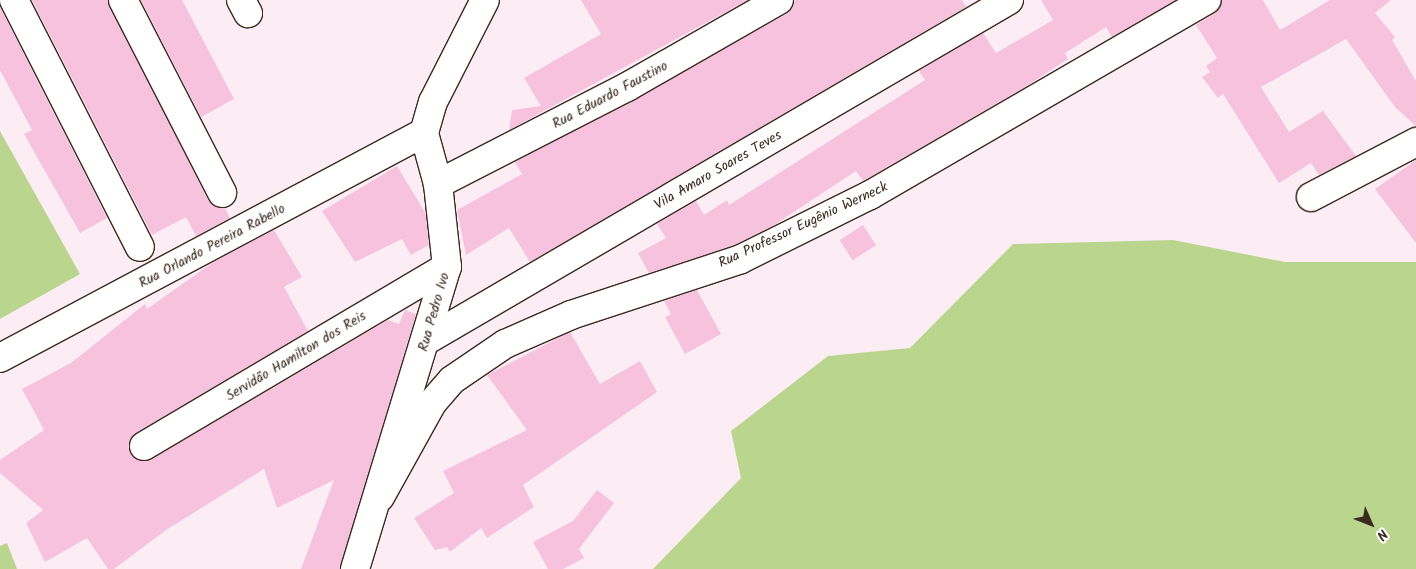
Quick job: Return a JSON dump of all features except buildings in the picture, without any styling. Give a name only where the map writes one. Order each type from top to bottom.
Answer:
[{"type":"street","points":[[14,0],[140,247]]},
{"type":"street","points":[[123,0],[222,193]]},
{"type":"street","points":[[424,134],[433,102],[485,0]]},
{"type":"street","name":"Rua Eduardo Faustino","points":[[438,184],[627,87],[779,0]]},
{"type":"street","name":"Vila Amaro Soares Teves","points":[[426,340],[1009,0]]},
{"type":"street","name":"Rua Professor Eugênio Werneck","points":[[380,497],[437,397],[452,380],[505,344],[572,316],[741,258],[870,196],[1207,0]]},
{"type":"street","name":"Rua Pedro Ivo","points":[[355,569],[380,497],[447,267],[438,184],[424,134]]},
{"type":"street","name":"Rua Orlando Pereira Rabello","points":[[0,358],[424,134]]},
{"type":"street","points":[[1311,197],[1416,142]]},
{"type":"street","name":"Servidão Hamilton dos Reis","points":[[144,446],[447,267]]},
{"type":"green space","points":[[0,131],[80,274],[0,319]]},
{"type":"green space","points":[[1173,240],[1285,262],[1416,262],[1416,569],[653,569],[741,478],[731,431],[828,356],[910,348],[1013,244]]},
{"type":"green space","points":[[7,543],[17,569],[0,569],[0,546]]}]
